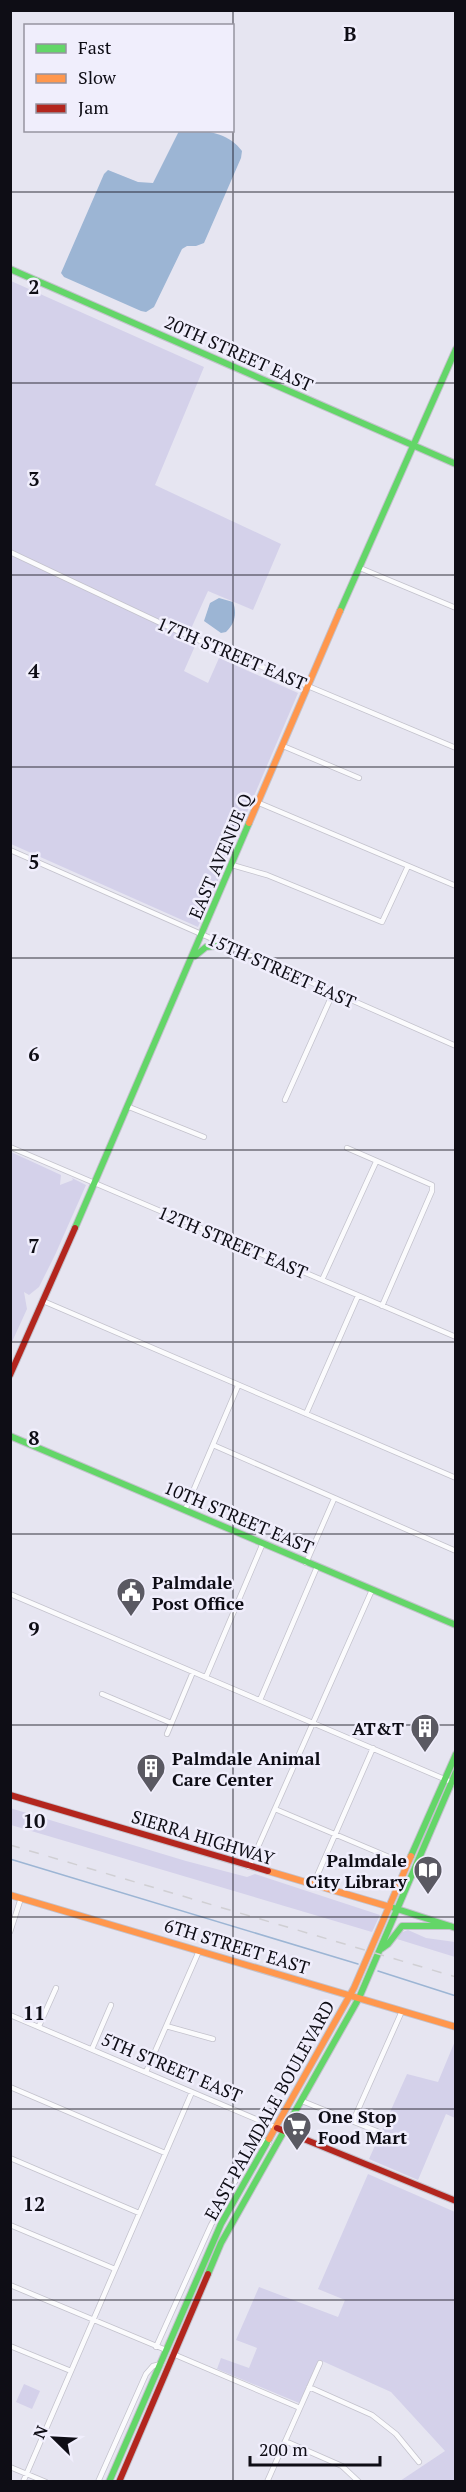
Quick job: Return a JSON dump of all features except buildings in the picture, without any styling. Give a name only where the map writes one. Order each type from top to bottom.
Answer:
[{"type":"main road","name":"20TH STREET EAST","points":[[10,269],[456,464]]},
{"type":"main road","name":"EAST AVENUE Q","points":[[10,1375],[129,1107],[308,686],[456,349]]},
{"type":"main road","points":[[192,959],[206,947],[223,945]]},
{"type":"main road","name":"10TH STREET EAST","points":[[10,1436],[456,1625]]},
{"type":"main road","name":"EAST PALMDALE BOULEVARD","points":[[110,2481],[221,2224],[350,1996],[450,1782],[456,1755]]},
{"type":"main road","name":"EAST PALMDALE BOULEVARD","points":[[119,2481],[221,2243],[359,1998],[380,1950],[408,1866],[456,1772]]},
{"type":"main road","name":"SIERRA HIGHWAY","points":[[10,1795],[453,1927]]},
{"type":"main road","name":"6TH STREET EAST","points":[[10,1895],[456,2027]]},
{"type":"main road","points":[[380,1950],[388,1944],[402,1926],[437,1929],[453,1927]]},
{"type":"main road","name":"5TH STREET EAST","points":[[277,2128],[456,2201]]},
{"type":"street","name":"17TH STREET EAST","points":[[10,552],[186,635],[456,748]]},
{"type":"street","points":[[360,568],[456,608]]},
{"type":"street","points":[[284,746],[359,778]]},
{"type":"street","points":[[259,803],[456,886]]},
{"type":"street","name":"15TH STREET EAST","points":[[10,850],[456,1046]]},
{"type":"street","points":[[232,865],[267,874],[382,922],[408,866]]},
{"type":"street","points":[[285,1100],[333,993]]},
{"type":"street","points":[[129,1107],[204,1137]]},
{"type":"street","name":"12TH STREET EAST","points":[[10,1147],[456,1337]]},
{"type":"street","points":[[347,1148],[432,1185],[432,1191],[382,1306]]},
{"type":"street","points":[[322,1280],[376,1162]]},
{"type":"street","points":[[306,1414],[358,1296]]},
{"type":"street","points":[[43,1301],[456,1478]]},
{"type":"street","points":[[185,1510],[238,1386]]},
{"type":"street","points":[[213,1445],[456,1551]]},
{"type":"street","points":[[306,1563],[334,1499]]},
{"type":"street","points":[[206,1677],[263,1543]]},
{"type":"street","points":[[260,1700],[317,1567]]},
{"type":"street","points":[[249,1866],[372,1590]]},
{"type":"street","points":[[10,1594],[450,1782]]},
{"type":"street","points":[[167,1734],[193,1672]]},
{"type":"street","points":[[102,1694],[171,1723]]},
{"type":"street","points":[[313,1885],[373,1748]]},
{"type":"street","points":[[275,1809],[408,1866]]},
{"type":"street","points":[[10,1932],[21,1898]]},
{"type":"street","points":[[146,2072],[199,1951]]},
{"type":"street","points":[[39,2026],[56,1988]]},
{"type":"street","points":[[92,2049],[111,2005]]},
{"type":"street","points":[[353,2121],[402,2011]]},
{"type":"street","name":"5TH STREET EAST","points":[[10,2015],[277,2128]]},
{"type":"street","points":[[166,2026],[213,2039]]},
{"type":"street","points":[[10,2087],[165,2153]]},
{"type":"street","points":[[23,2481],[192,2092]]},
{"type":"street","points":[[302,2101],[379,2132]]},
{"type":"street","points":[[156,2347],[225,2198],[252,2151],[264,2141],[269,2142]]},
{"type":"street","points":[[10,2158],[140,2213]]},
{"type":"street","points":[[10,2225],[115,2269]]},
{"type":"street","points":[[10,2285],[300,2408]]},
{"type":"street","points":[[10,2346],[71,2371]]},
{"type":"street","points":[[267,2481],[320,2363]]},
{"type":"street","points":[[98,2481],[146,2374],[160,2364]]},
{"type":"street","points":[[309,2386],[372,2415],[396,2434],[419,2462]]},
{"type":"street","points":[[285,2441],[342,2466],[359,2481]]},
{"type":"street","points":[[10,2467],[46,2481]]},
{"type":"shaded area","points":[[11,281],[204,367],[155,485],[281,544],[253,610],[208,591],[185,642],[195,646],[184,671],[208,683],[219,658],[298,693],[198,927],[11,844]]},
{"type":"shaded area","points":[[11,1152],[61,1175],[60,1185],[73,1180],[72,1178],[86,1185],[39,1287],[29,1295],[24,1292],[27,1309],[11,1344]]},
{"type":"shaded area","points":[[10,1808],[186,1861],[247,1877],[255,1874],[380,1915],[372,1932],[11,1825]]},
{"type":"shaded area","points":[[408,1930],[426,1938],[455,1942],[455,1957],[397,1939],[400,1933]]},
{"type":"shaded area","points":[[455,2041],[455,2118],[446,2114],[418,2180],[369,2159],[407,2074],[438,2082]]},
{"type":"shaded area","points":[[368,2174],[455,2212],[455,2481],[400,2481],[445,2451],[391,2392],[320,2360],[299,2403],[217,2369],[221,2358],[249,2368],[257,2348],[236,2340],[259,2287],[338,2317],[345,2300],[318,2289]]},
{"type":"shaded area","points":[[24,2384],[40,2391],[32,2409],[16,2402]]},
{"type":"water","points":[[178,132],[210,132],[222,135],[242,151],[204,243],[182,249],[154,307],[146,312],[141,311],[64,277],[61,273],[104,174],[108,170],[138,182],[153,183]]},
{"type":"water","points":[[219,598],[233,602],[235,610],[231,625],[226,632],[221,633],[204,621],[210,603]]},
{"type":"waterway","points":[[10,1859],[358,1964]]},
{"type":"waterway","points":[[378,1971],[456,1996]]},
{"type":"railway","points":[[10,1845],[456,1977]]},
{"type":"traffic: fast","points":[[10,269],[456,464]]},
{"type":"traffic: fast","points":[[340,611],[456,349]]},
{"type":"traffic: fast","points":[[75,1228],[249,823]]},
{"type":"traffic: fast","points":[[195,956],[206,947],[223,945]]},
{"type":"traffic: fast","points":[[10,1436],[456,1625]]},
{"type":"traffic: fast","points":[[411,1856],[456,1754]]},
{"type":"traffic: fast","points":[[208,2274],[221,2243],[359,1998],[456,1772]]},
{"type":"traffic: fast","points":[[394,1908],[456,1928]]},
{"type":"traffic: fast","points":[[381,1949],[402,1926],[450,1926]]},
{"type":"traffic: fast","points":[[109,2482],[221,2224],[269,2139]]},
{"type":"traffic: slow","points":[[249,823],[340,611]]},
{"type":"traffic: slow","points":[[269,2139],[354,1988],[411,1856]]},
{"type":"traffic: slow","points":[[268,1871],[390,1907]]},
{"type":"traffic: slow","points":[[10,1895],[456,2027]]},
{"type":"traffic: jam","points":[[10,1375],[75,1228]]},
{"type":"traffic: jam","points":[[10,1795],[268,1871]]},
{"type":"traffic: jam","points":[[277,2128],[456,2201]]},
{"type":"traffic: jam","points":[[119,2482],[208,2274]]},
{"type":"place","name":"Palmdale Post Office","points":[[131,1618]]},
{"type":"place","name":"AT&T","points":[[425,1754]]},
{"type":"place","name":"Palmdale Animal Care Center","points":[[151,1794]]},
{"type":"place","name":"Palmdale City Library","points":[[428,1896]]},
{"type":"place","name":"One Stop Food Mart","points":[[297,2152]]}]
